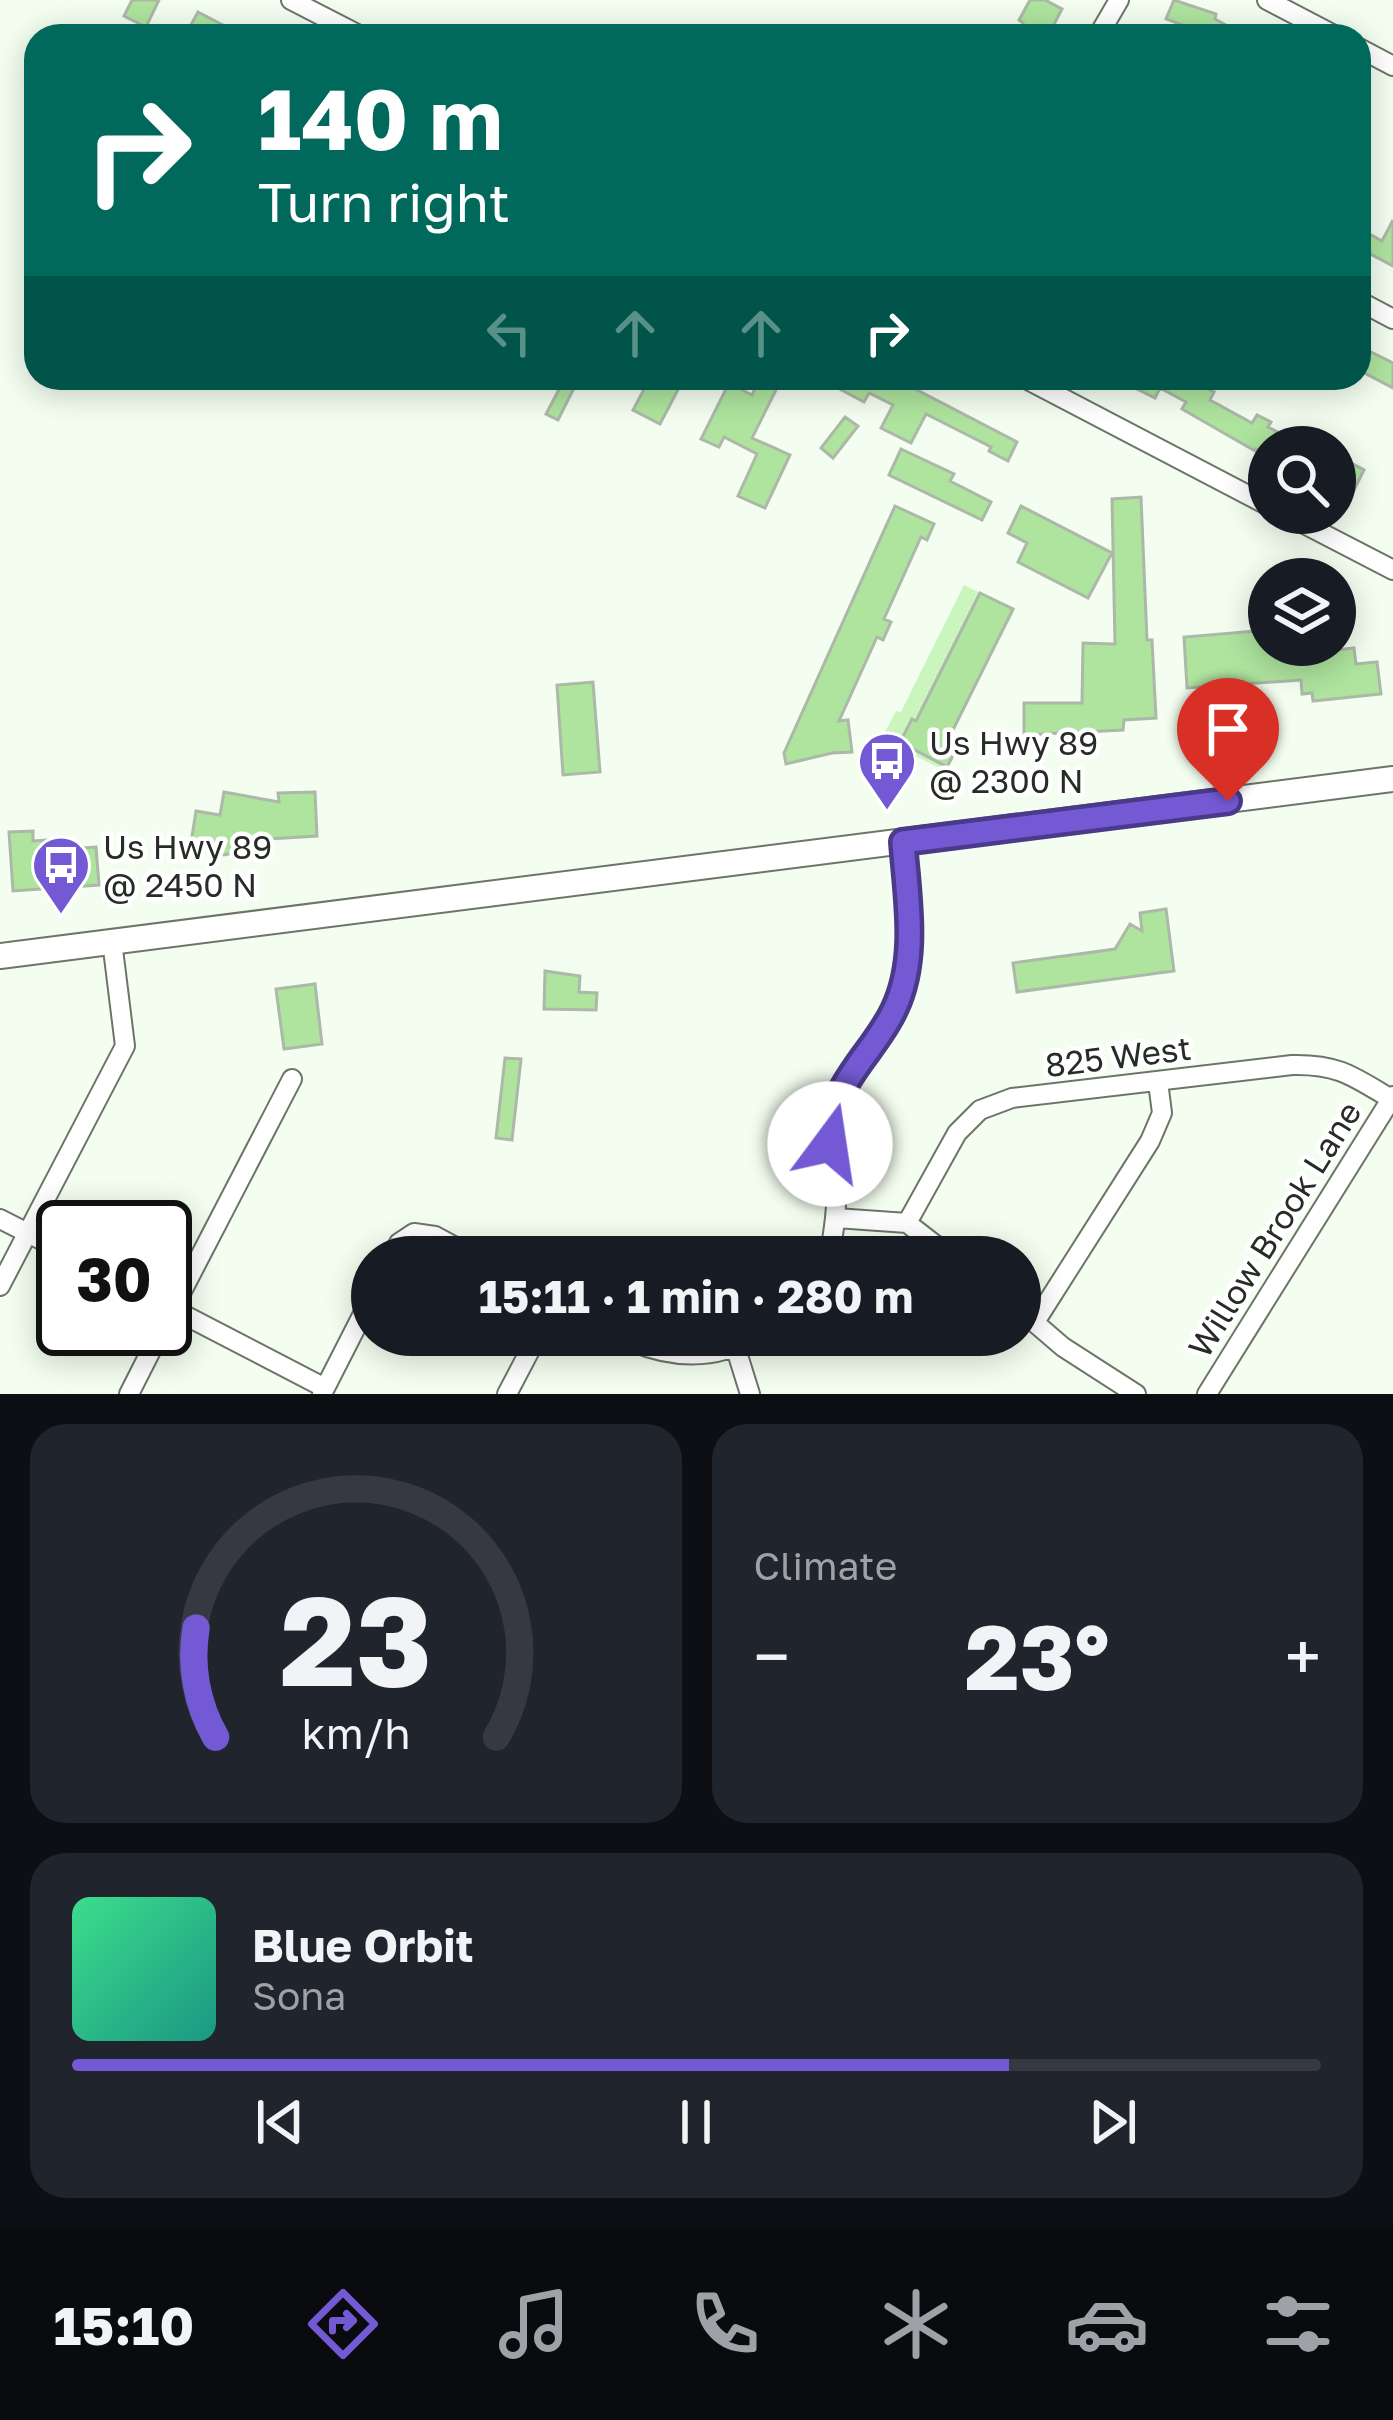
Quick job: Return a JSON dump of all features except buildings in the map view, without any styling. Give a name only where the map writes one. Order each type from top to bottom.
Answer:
[{"type":"main road","points":[[0,956],[1393,778]]},
{"type":"street","points":[[291,0],[338,24]]},
{"type":"street","points":[[1267,0],[1313,24]]},
{"type":"street","points":[[1047,390],[1248,495]]},
{"type":"street","points":[[1324,534],[1393,570]]},
{"type":"street","points":[[833,1236],[836,1193],[830,1144],[836,1103],[853,1069],[896,1007],[907,968],[910,938],[903,842]]},
{"type":"street","points":[[0,1286],[125,1046],[112,941]]},
{"type":"street","name":"825 West","points":[[907,1223],[957,1133],[980,1110],[1012,1098],[1318,1064],[1344,1070],[1392,1098]]},
{"type":"street","points":[[192,1268],[292,1079]]},
{"type":"street","points":[[1041,1297],[1150,1141],[1162,1113],[1158,1082]]},
{"type":"street","name":"Willow Brook Lane","points":[[1207,1394],[1392,1098]]},
{"type":"street","points":[[836,1218],[907,1223],[924,1236]]},
{"type":"street","points":[[0,1220],[36,1237]]},
{"type":"street","points":[[1041,1328],[1136,1394]]},
{"type":"street","points":[[192,1329],[323,1391],[351,1337]]},
{"type":"street","points":[[129,1394],[147,1356]]},
{"type":"street","points":[[507,1394],[527,1356]]},
{"type":"street","points":[[738,1356],[750,1394]]},
{"type":"green space","points":[[964,585],[1015,610],[951,736],[961,742],[946,771],[907,752],[878,759],[875,751],[896,711],[901,712]]},
{"type":"place","name":"Us Hwy 89 @ 2300 N","points":[[887,812]]},
{"type":"place","name":"Us Hwy 89 @ 2450 N","points":[[61,916]]},
{"type":"route","points":[[830,1144],[836,1103],[853,1069],[896,1007],[907,968],[910,938],[903,842],[1228,801]]}]
